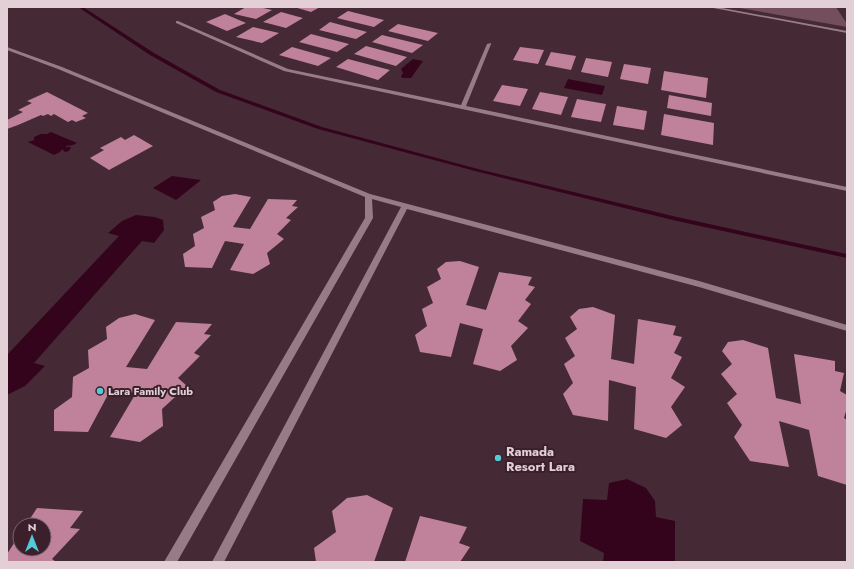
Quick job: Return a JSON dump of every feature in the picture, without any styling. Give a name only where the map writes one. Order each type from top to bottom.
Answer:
[{"type":"street","points":[[710,7],[847,32]]},
{"type":"street","points":[[178,22],[286,70],[463,106],[847,189]]},
{"type":"street","points":[[463,106],[489,44]]},
{"type":"street","points":[[7,48],[102,85],[368,196],[698,284],[847,328]]},
{"type":"street","points":[[170,562],[370,218],[368,196]]},
{"type":"street","points":[[218,562],[405,206]]},
{"type":"shaded area","points":[[734,7],[836,7],[847,24],[847,27]]},
{"type":"shaded area","points":[[413,59],[423,61],[411,78],[402,78],[401,76],[403,73],[401,69]]},
{"type":"shaded area","points":[[568,79],[605,86],[602,95],[564,88]]},
{"type":"shaded area","points":[[51,132],[77,143],[66,146],[71,147],[69,151],[65,152],[62,149],[54,155],[28,142],[34,140],[34,137]]},
{"type":"shaded area","points":[[172,176],[201,180],[176,200],[153,188]]},
{"type":"shaded area","points":[[136,215],[155,217],[163,220],[164,230],[154,243],[142,241],[34,363],[45,366],[25,386],[7,395],[7,355],[119,236],[108,233],[122,221]]},
{"type":"shaded area","points":[[627,479],[646,488],[655,501],[656,517],[675,521],[675,562],[603,562],[604,553],[580,541],[583,499],[607,500],[609,483]]},
{"type":"building","points":[[246,7],[259,7],[272,10],[256,19],[234,14]]},
{"type":"building","points":[[294,7],[320,7],[311,12]]},
{"type":"building","points":[[348,11],[384,20],[374,27],[337,18]]},
{"type":"building","points":[[281,12],[303,18],[286,28],[263,22]]},
{"type":"building","points":[[225,14],[246,23],[227,31],[206,22]]},
{"type":"building","points":[[330,22],[367,32],[356,39],[319,30]]},
{"type":"building","points":[[398,24],[438,33],[428,41],[388,31]]},
{"type":"building","points":[[253,27],[279,33],[262,43],[236,37]]},
{"type":"building","points":[[311,34],[349,44],[337,52],[299,42]]},
{"type":"building","points":[[382,35],[423,45],[412,53],[372,42]]},
{"type":"building","points":[[366,46],[407,57],[396,66],[354,54]]},
{"type":"building","points":[[292,47],[331,58],[318,66],[279,55]]},
{"type":"building","points":[[520,47],[544,50],[538,64],[513,60]]},
{"type":"building","points":[[551,52],[576,56],[571,70],[545,65]]},
{"type":"building","points":[[586,58],[612,62],[608,77],[581,72]]},
{"type":"building","points":[[348,59],[390,70],[378,80],[336,67]]},
{"type":"building","points":[[624,64],[651,68],[648,84],[620,79]]},
{"type":"building","points":[[664,71],[708,78],[706,98],[661,90]]},
{"type":"building","points":[[502,85],[528,89],[520,106],[493,101]]},
{"type":"building","points":[[47,92],[88,113],[82,116],[86,118],[76,122],[72,120],[68,122],[54,114],[51,116],[48,114],[43,116],[41,115],[7,129],[7,120],[23,112],[18,110],[32,103],[27,101]]},
{"type":"building","points":[[540,92],[568,97],[561,115],[532,109]]},
{"type":"building","points":[[669,95],[712,103],[711,116],[667,108]]},
{"type":"building","points":[[577,99],[606,104],[601,122],[571,117]]},
{"type":"building","points":[[617,106],[647,111],[644,130],[613,125]]},
{"type":"building","points":[[664,114],[714,123],[713,145],[661,135]]},
{"type":"building","points":[[134,135],[153,146],[109,170],[90,158],[104,150],[100,148],[121,137],[125,140]]},
{"type":"building","points":[[235,194],[251,197],[233,227],[250,229],[268,199],[297,200],[292,206],[298,207],[286,218],[291,220],[277,234],[284,239],[267,253],[270,264],[253,274],[230,270],[244,244],[225,241],[212,268],[185,267],[183,254],[195,246],[193,234],[204,228],[201,217],[215,210],[213,202],[222,196]]},
{"type":"building","points":[[460,261],[479,267],[466,305],[486,310],[499,272],[532,277],[528,285],[535,287],[525,300],[531,304],[518,321],[528,328],[511,346],[517,360],[500,371],[473,364],[483,329],[460,323],[451,357],[420,352],[415,335],[427,326],[422,309],[433,303],[427,287],[441,279],[437,269],[446,262]]},
{"type":"building","points":[[593,307],[615,315],[611,359],[634,364],[638,319],[676,326],[673,335],[682,337],[674,353],[682,357],[671,378],[685,387],[671,407],[682,425],[666,438],[634,429],[636,387],[609,380],[608,421],[573,415],[563,394],[573,383],[564,364],[575,356],[565,338],[577,329],[570,317],[579,309]]},
{"type":"building","points":[[135,314],[155,320],[126,367],[147,369],[176,322],[212,324],[204,334],[211,335],[194,353],[200,356],[178,378],[187,386],[162,409],[163,426],[140,442],[110,437],[136,393],[111,389],[88,432],[54,431],[54,410],[72,397],[73,377],[89,368],[88,350],[107,339],[106,327],[119,318]]},
{"type":"building","points":[[743,340],[768,348],[776,398],[801,404],[794,354],[835,361],[835,371],[844,373],[840,391],[847,395],[847,408],[844,418],[847,420],[847,485],[818,476],[809,430],[779,421],[789,467],[750,461],[734,437],[742,425],[727,403],[737,394],[721,374],[732,364],[722,351],[728,342]]},
{"type":"building","points":[[367,495],[393,508],[374,562],[316,562],[314,548],[336,532],[332,511],[347,498]]},
{"type":"building","points":[[37,508],[83,511],[70,528],[80,529],[52,559],[56,562],[7,562],[7,554],[12,546],[12,557],[52,557],[52,517],[31,517]]},
{"type":"building","points":[[420,516],[467,527],[459,543],[470,547],[460,562],[405,562]]},
{"type":"waterway","points":[[80,7],[152,54],[218,91],[320,128],[477,170],[677,219],[847,256]]},
{"type":"place","name":"Lara Family Club","points":[[100,391]]},
{"type":"place","name":"Ramada Resort Lara","points":[[498,458]]}]
